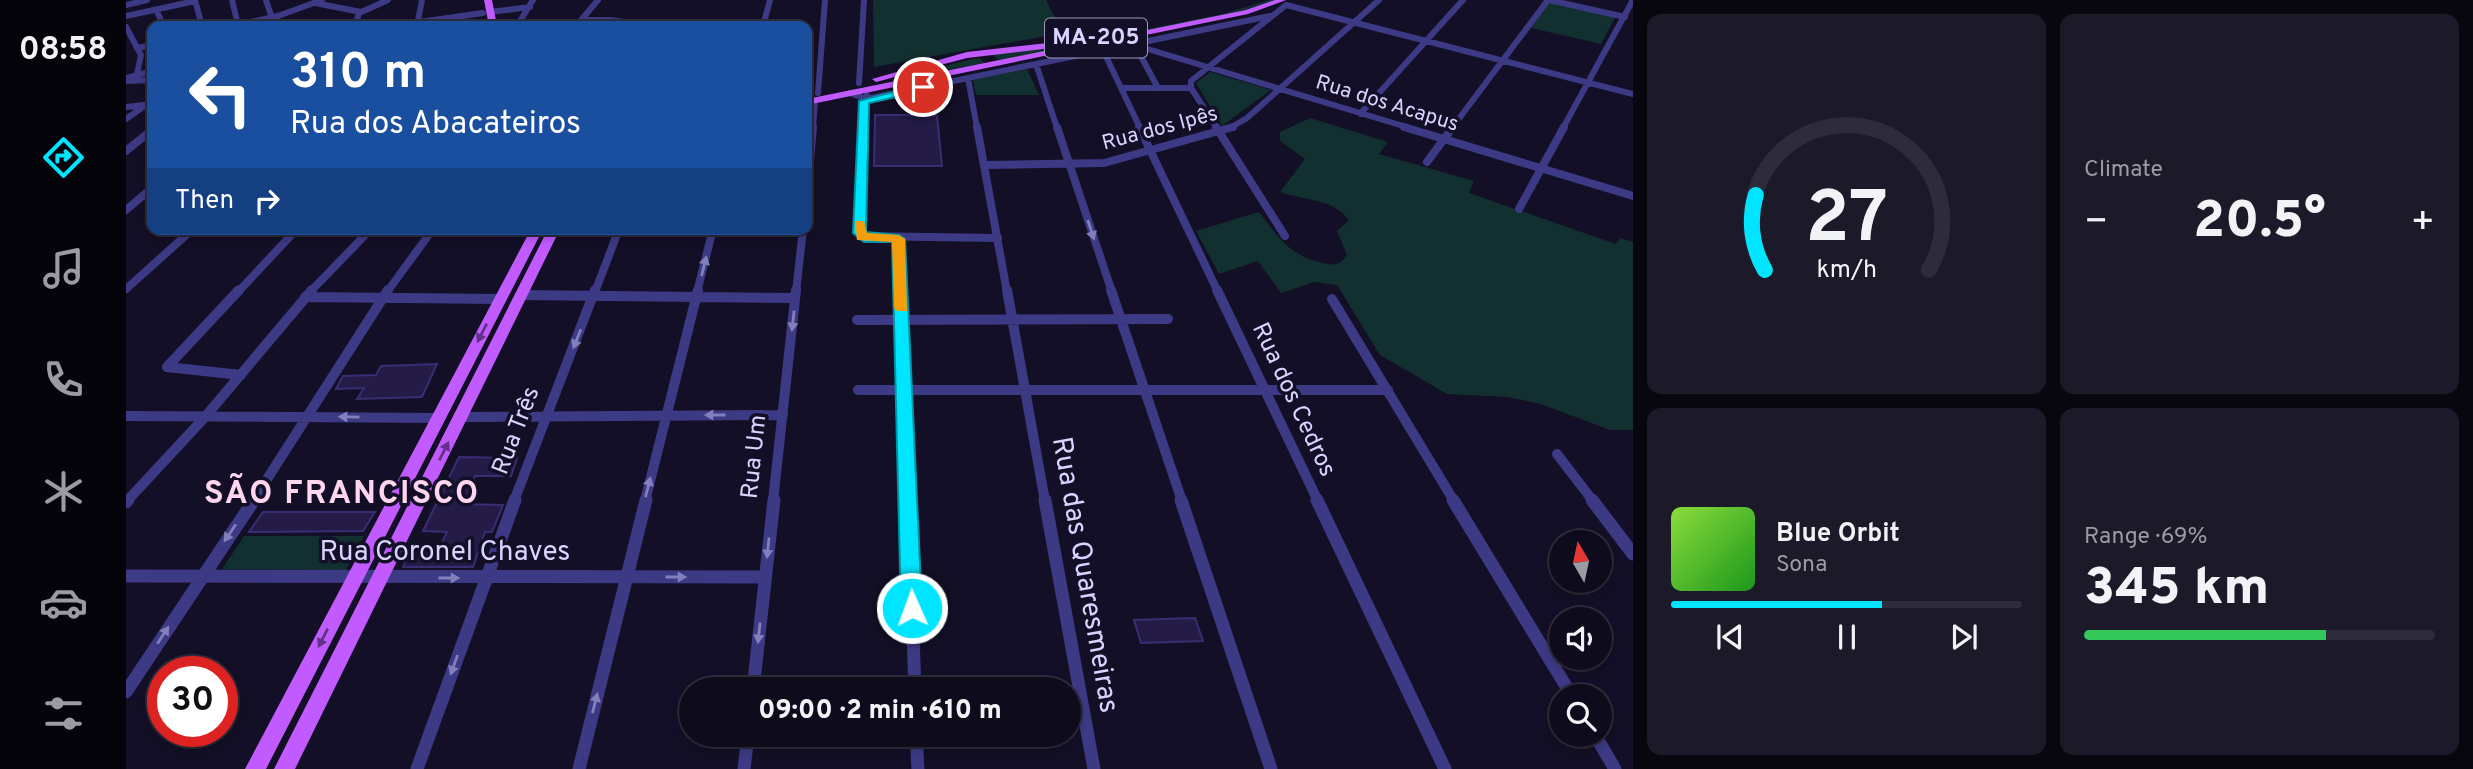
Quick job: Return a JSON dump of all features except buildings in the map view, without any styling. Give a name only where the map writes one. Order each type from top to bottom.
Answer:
[{"type":"main road","points":[[480,0],[490,21]]},
{"type":"main road","points":[[485,21],[488,0]]},
{"type":"main road","name":"MA-205","points":[[926,67],[975,54],[1095,38],[1219,13],[1264,0]]},
{"type":"main road","points":[[812,98],[979,69],[1286,2]]},
{"type":"main road","points":[[812,98],[864,91],[926,67],[972,57],[992,60],[990,65],[979,69]]},
{"type":"main road","points":[[255,769],[534,235]]},
{"type":"main road","points":[[284,769],[551,235]]},
{"type":"street","points":[[126,5],[147,0]]},
{"type":"street","points":[[232,0],[235,21]]},
{"type":"street","points":[[266,0],[272,18]]},
{"type":"street","points":[[258,21],[272,18],[304,3],[319,2],[360,12],[388,0]]},
{"type":"street","points":[[418,21],[422,0]]},
{"type":"street","points":[[520,21],[533,0]]},
{"type":"street","points":[[582,20],[598,0]]},
{"type":"street","points":[[764,21],[770,0]]},
{"type":"street","points":[[812,91],[825,0]]},
{"type":"street","points":[[864,0],[860,236],[899,239],[998,238]]},
{"type":"street","name":"Rua dos Ipês","points":[[986,165],[1104,163],[1220,132],[1247,118],[1380,0]]},
{"type":"street","points":[[1360,114],[1463,0]]},
{"type":"street","points":[[1427,162],[1548,0],[1625,17]]},
{"type":"street","points":[[1519,209],[1633,0]]},
{"type":"street","points":[[126,16],[195,1],[201,21]]},
{"type":"street","points":[[1285,236],[1191,88],[1191,81],[1286,2],[1354,23],[1633,93]]},
{"type":"street","points":[[434,21],[530,7]]},
{"type":"street","points":[[156,10],[162,21]]},
{"type":"street","points":[[357,21],[360,12]]},
{"type":"street","points":[[864,91],[968,78],[1270,16]]},
{"type":"street","points":[[582,20],[592,21]]},
{"type":"street","points":[[126,27],[141,57],[137,74]]},
{"type":"street","points":[[1133,45],[1158,88]]},
{"type":"street","name":"Rua dos Acapus","points":[[1133,45],[1633,196]]},
{"type":"street","points":[[137,48],[147,46]]},
{"type":"street","name":"Rua dos Cedros","points":[[1103,50],[1445,769]]},
{"type":"street","points":[[1036,64],[1270,769]]},
{"type":"street","points":[[126,79],[147,72]]},
{"type":"street","points":[[968,78],[1027,390]]},
{"type":"street","points":[[126,79],[147,80]]},
{"type":"street","points":[[1122,89],[1191,88]]},
{"type":"street","points":[[126,107],[147,105]]},
{"type":"street","points":[[126,119],[147,106]]},
{"type":"street","points":[[126,150],[147,134]]},
{"type":"street","points":[[126,210],[147,192]]},
{"type":"street","points":[[126,289],[186,235]]},
{"type":"street","points":[[241,375],[167,367],[291,235]]},
{"type":"street","points":[[126,502],[241,375],[305,297],[348,257],[366,235]]},
{"type":"street","points":[[126,692],[310,416],[382,299],[429,235]]},
{"type":"street","name":"Rua Três","points":[[417,769],[485,578],[617,235]]},
{"type":"street","points":[[579,769],[712,235]]},
{"type":"street","name":"Rua Um","points":[[754,677],[802,235]]},
{"type":"street","points":[[899,239],[915,677]]},
{"type":"street","points":[[522,295],[795,298]]},
{"type":"street","points":[[305,297],[500,299]]},
{"type":"street","points":[[1332,299],[1565,684]]},
{"type":"street","points":[[857,320],[1168,319]]},
{"type":"street","points":[[858,390],[1388,390]]},
{"type":"street","name":"Rua das Quaresmeiras","points":[[1027,390],[1094,769]]},
{"type":"street","points":[[461,417],[783,415]]},
{"type":"street","points":[[126,416],[438,418]]},
{"type":"street","points":[[1557,454],[1633,554]]},
{"type":"street","name":"Rua Coronel Chaves","points":[[126,576],[765,577]]},
{"type":"street","points":[[744,769],[747,747]]},
{"type":"street","points":[[917,747],[918,769]]},
{"type":"street","points":[[1602,747],[1615,769]]},
{"type":"green space","points":[[873,0],[1046,0],[1063,33],[874,67]]},
{"type":"green space","points":[[1277,0],[1251,9],[1002,62],[991,54],[1068,45],[1222,14]]},
{"type":"green space","points":[[1549,2],[1616,16],[1601,44],[1531,28]]},
{"type":"green space","points":[[979,58],[985,63],[885,81],[972,59]]},
{"type":"green space","points":[[1027,69],[1039,95],[976,95],[973,80]]},
{"type":"green space","points":[[1210,72],[1271,90],[1222,126],[1196,83]]},
{"type":"green space","points":[[1310,118],[1388,142],[1379,154],[1474,181],[1469,193],[1616,244],[1620,238],[1633,242],[1633,430],[1610,430],[1541,404],[1508,397],[1447,394],[1380,355],[1337,285],[1314,282],[1281,293],[1258,261],[1219,274],[1196,231],[1259,212],[1279,237],[1302,256],[1334,264],[1347,255],[1337,231],[1349,220],[1342,213],[1326,204],[1280,192],[1305,159],[1280,141],[1280,132]]},
{"type":"green space","points":[[244,536],[364,536],[346,570],[222,569]]},
{"type":"slow traffic","points":[[859,223],[861,237],[899,239],[902,308]]},
{"type":"district","name":"SÃO FRANCISCO","points":[[342,495]]},
{"type":"route","points":[[912,608],[899,239],[864,238],[859,233],[864,101],[923,87]]}]
